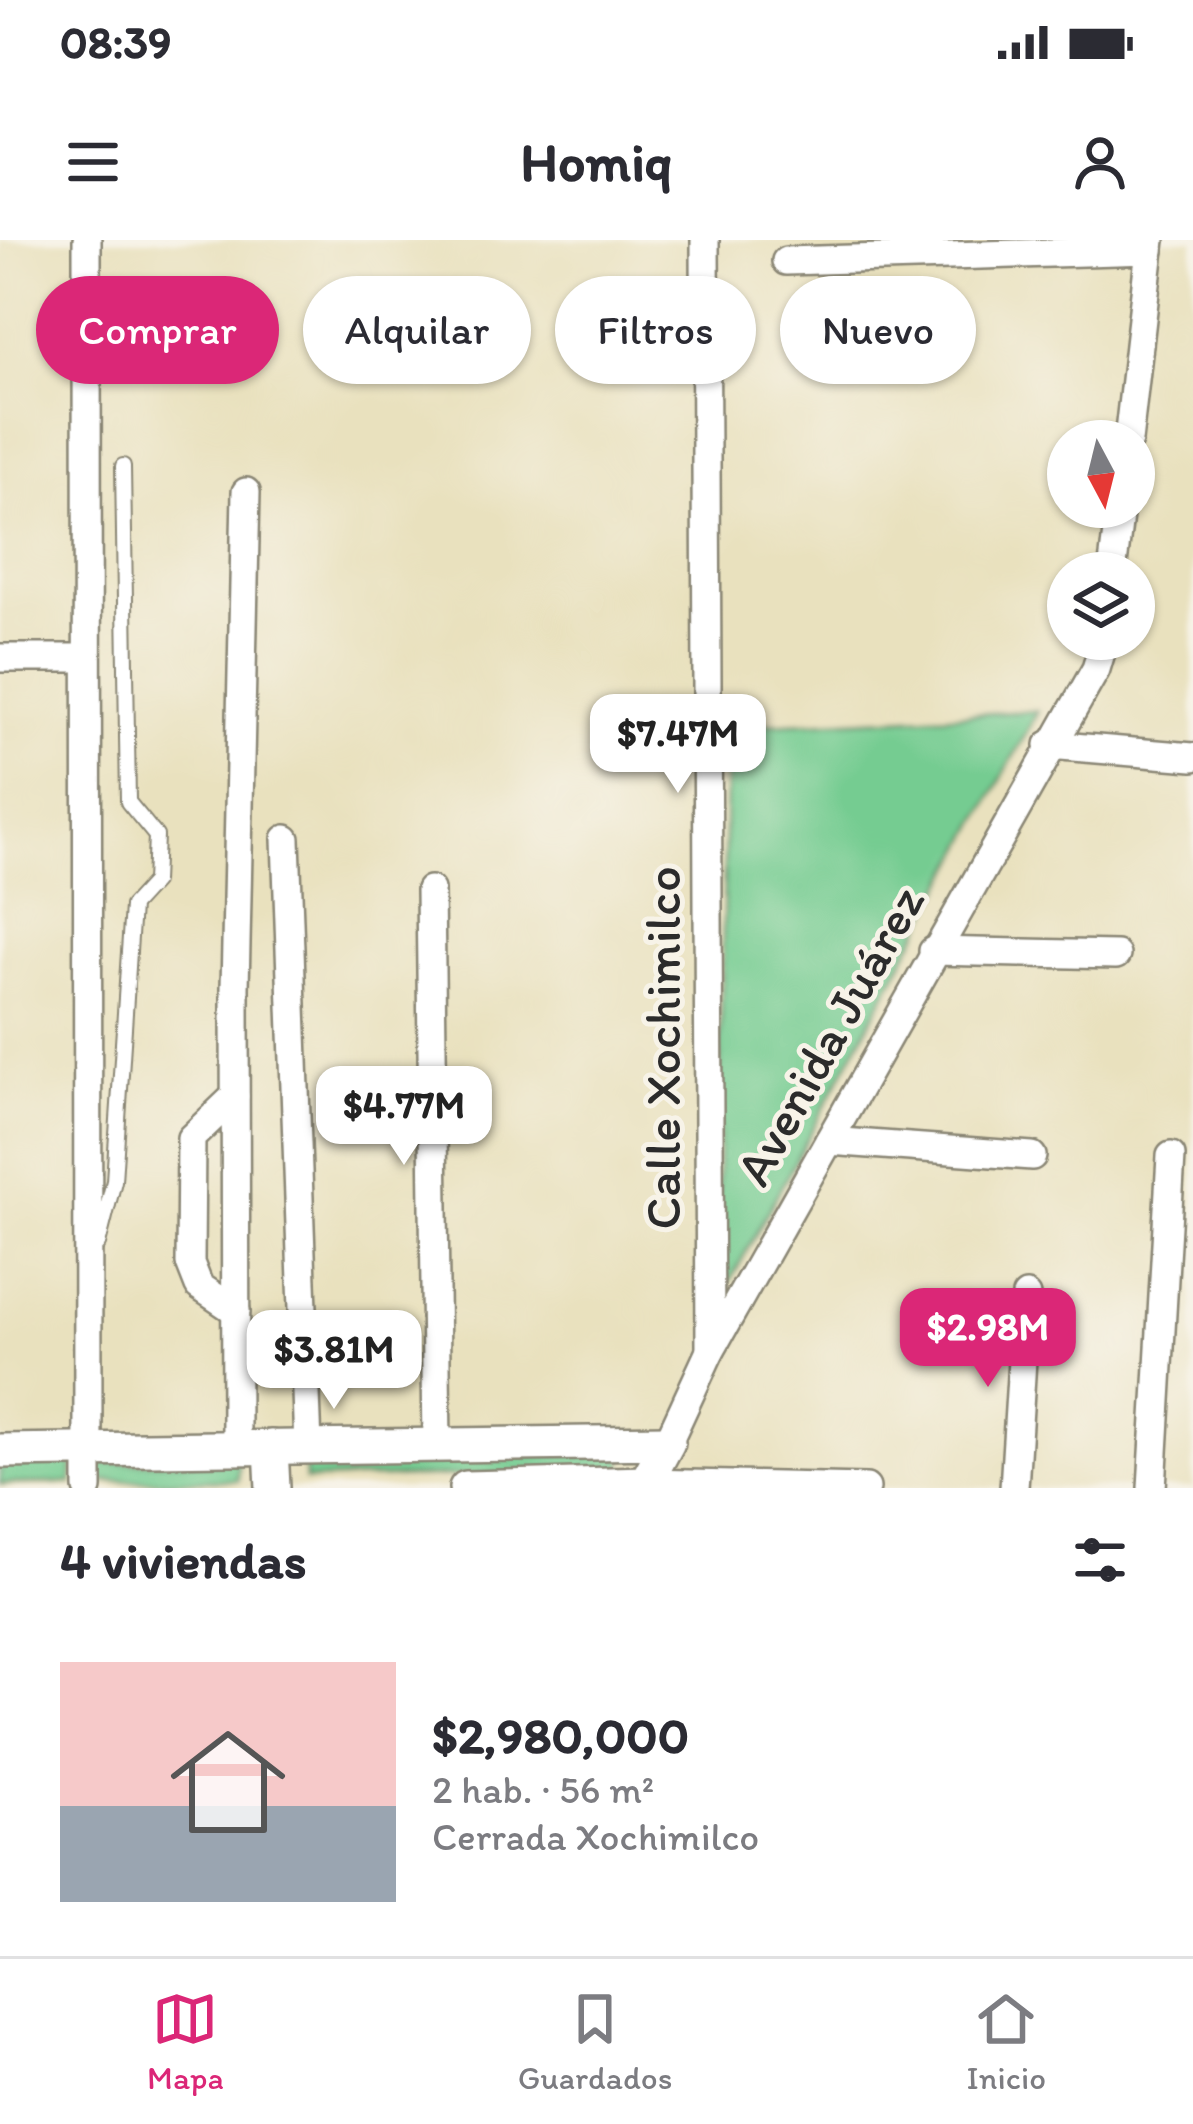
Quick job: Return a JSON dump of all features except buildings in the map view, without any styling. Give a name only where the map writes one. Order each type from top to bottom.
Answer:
[{"type":"street","points":[[87,240],[88,1488]]},
{"type":"street","name":"Calle Xochimilco","points":[[705,240],[710,1351]]},
{"type":"street","points":[[786,261],[1150,245],[1130,420]]},
{"type":"street","points":[[236,1448],[235,1096],[246,492]]},
{"type":"street","points":[[0,658],[86,658]]},
{"type":"street","name":"Avenida Juárez","points":[[644,1486],[710,1351],[1099,660]]},
{"type":"street","points":[[1049,746],[1193,758]]},
{"type":"street","points":[[286,839],[308,1447]]},
{"type":"street","points":[[430,890],[437,1445]]},
{"type":"street","points":[[934,951],[1116,955]]},
{"type":"street","points":[[235,1096],[191,1138],[190,1263],[199,1286],[236,1311]]},
{"type":"street","points":[[829,1141],[1032,1156]]},
{"type":"street","points":[[1152,1488],[1171,1156]]},
{"type":"street","points":[[1014,1488],[1026,1296]]},
{"type":"street","points":[[0,1450],[668,1442]]},
{"type":"street","points":[[271,1447],[273,1488]]},
{"type":"street","points":[[466,1488],[866,1488]]},
{"type":"lane","points":[[88,1284],[114,1181],[133,906],[154,882],[156,836],[128,802],[123,466]]},
{"type":"green space","points":[[1038,711],[731,1280],[716,1281],[727,726]]},
{"type":"green space","points":[[623,1454],[622,1472],[305,1480],[305,1457]]},
{"type":"green space","points":[[238,1460],[238,1480],[98,1481],[98,1463]]},
{"type":"green space","points":[[0,1461],[73,1461],[72,1483],[0,1484]]}]
